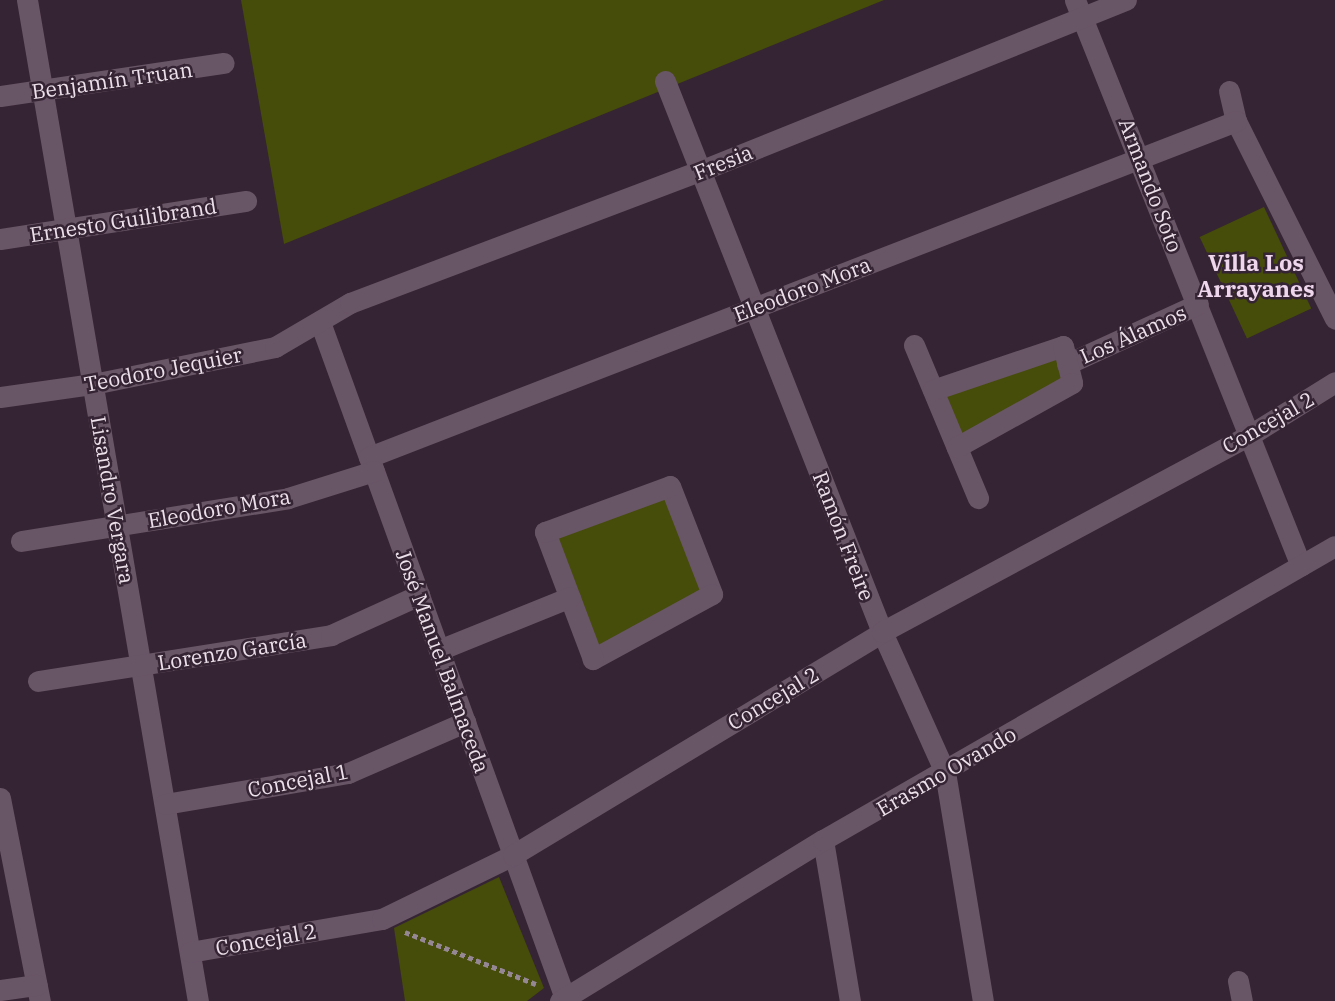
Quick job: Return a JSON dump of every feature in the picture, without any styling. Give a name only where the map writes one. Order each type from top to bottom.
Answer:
[{"type":"street","name":"Lisandro Vergara","points":[[27,0],[198,1001]]},
{"type":"street","name":"Fresia","points":[[320,322],[350,303],[700,171],[1080,9],[1126,0]]},
{"type":"street","name":"Armando Soto","points":[[1080,9],[1301,566]]},
{"type":"street","name":"Benjamín Truan","points":[[0,96],[224,63]]},
{"type":"street","name":"Ramón Freire","points":[[665,80],[882,632],[945,772],[982,1001]]},
{"type":"street","points":[[1230,91],[1236,121],[1335,319]]},
{"type":"street","name":"Eleodoro Mora","points":[[21,541],[288,498],[754,307],[1236,121]]},
{"type":"street","name":"Ernesto Guilibrand","points":[[0,239],[246,201]]},
{"type":"street","name":"Los Álamos","points":[[1068,364],[1198,304]]},
{"type":"street","name":"Teodoro Jequier","points":[[0,397],[93,384],[275,346],[320,322]]},
{"type":"street","name":"José Manuel Balmaceda","points":[[320,322],[513,855],[559,997]]},
{"type":"street","points":[[914,345],[978,498]]},
{"type":"street","name":"Los Álamos","points":[[933,390],[1063,346],[1072,383],[957,447]]},
{"type":"street","name":"Concejal 2","points":[[190,952],[382,919],[513,855],[882,632],[1250,435],[1335,382]]},
{"type":"street","points":[[670,486],[712,594],[593,659],[570,597],[545,532],[670,486]]},
{"type":"street","name":"Erasmo Ovando","points":[[559,997],[822,840],[945,772],[1335,546]]},
{"type":"street","name":"Lorenzo García","points":[[38,681],[331,635],[419,595]]},
{"type":"street","points":[[439,650],[570,597]]},
{"type":"street","name":"Concejal 1","points":[[164,804],[348,773],[465,722]]},
{"type":"street","points":[[0,798],[38,993],[0,990]]},
{"type":"street","points":[[822,840],[850,1001]]},
{"type":"path","points":[[394,928],[559,997]]},
{"type":"green space","points":[[241,0],[884,0],[284,244]]},
{"type":"green space","points":[[1264,207],[1311,309],[1247,339],[1200,237]]},
{"type":"green space","points":[[1063,347],[1071,383],[957,446],[934,391]]},
{"type":"green space","points":[[669,487],[710,593],[594,657],[547,533]]},
{"type":"green space","points":[[499,877],[544,988],[527,1001],[405,1001],[394,928]]},
{"type":"district","name":"Villa Los Arrayanes","points":[[1256,275]]}]
